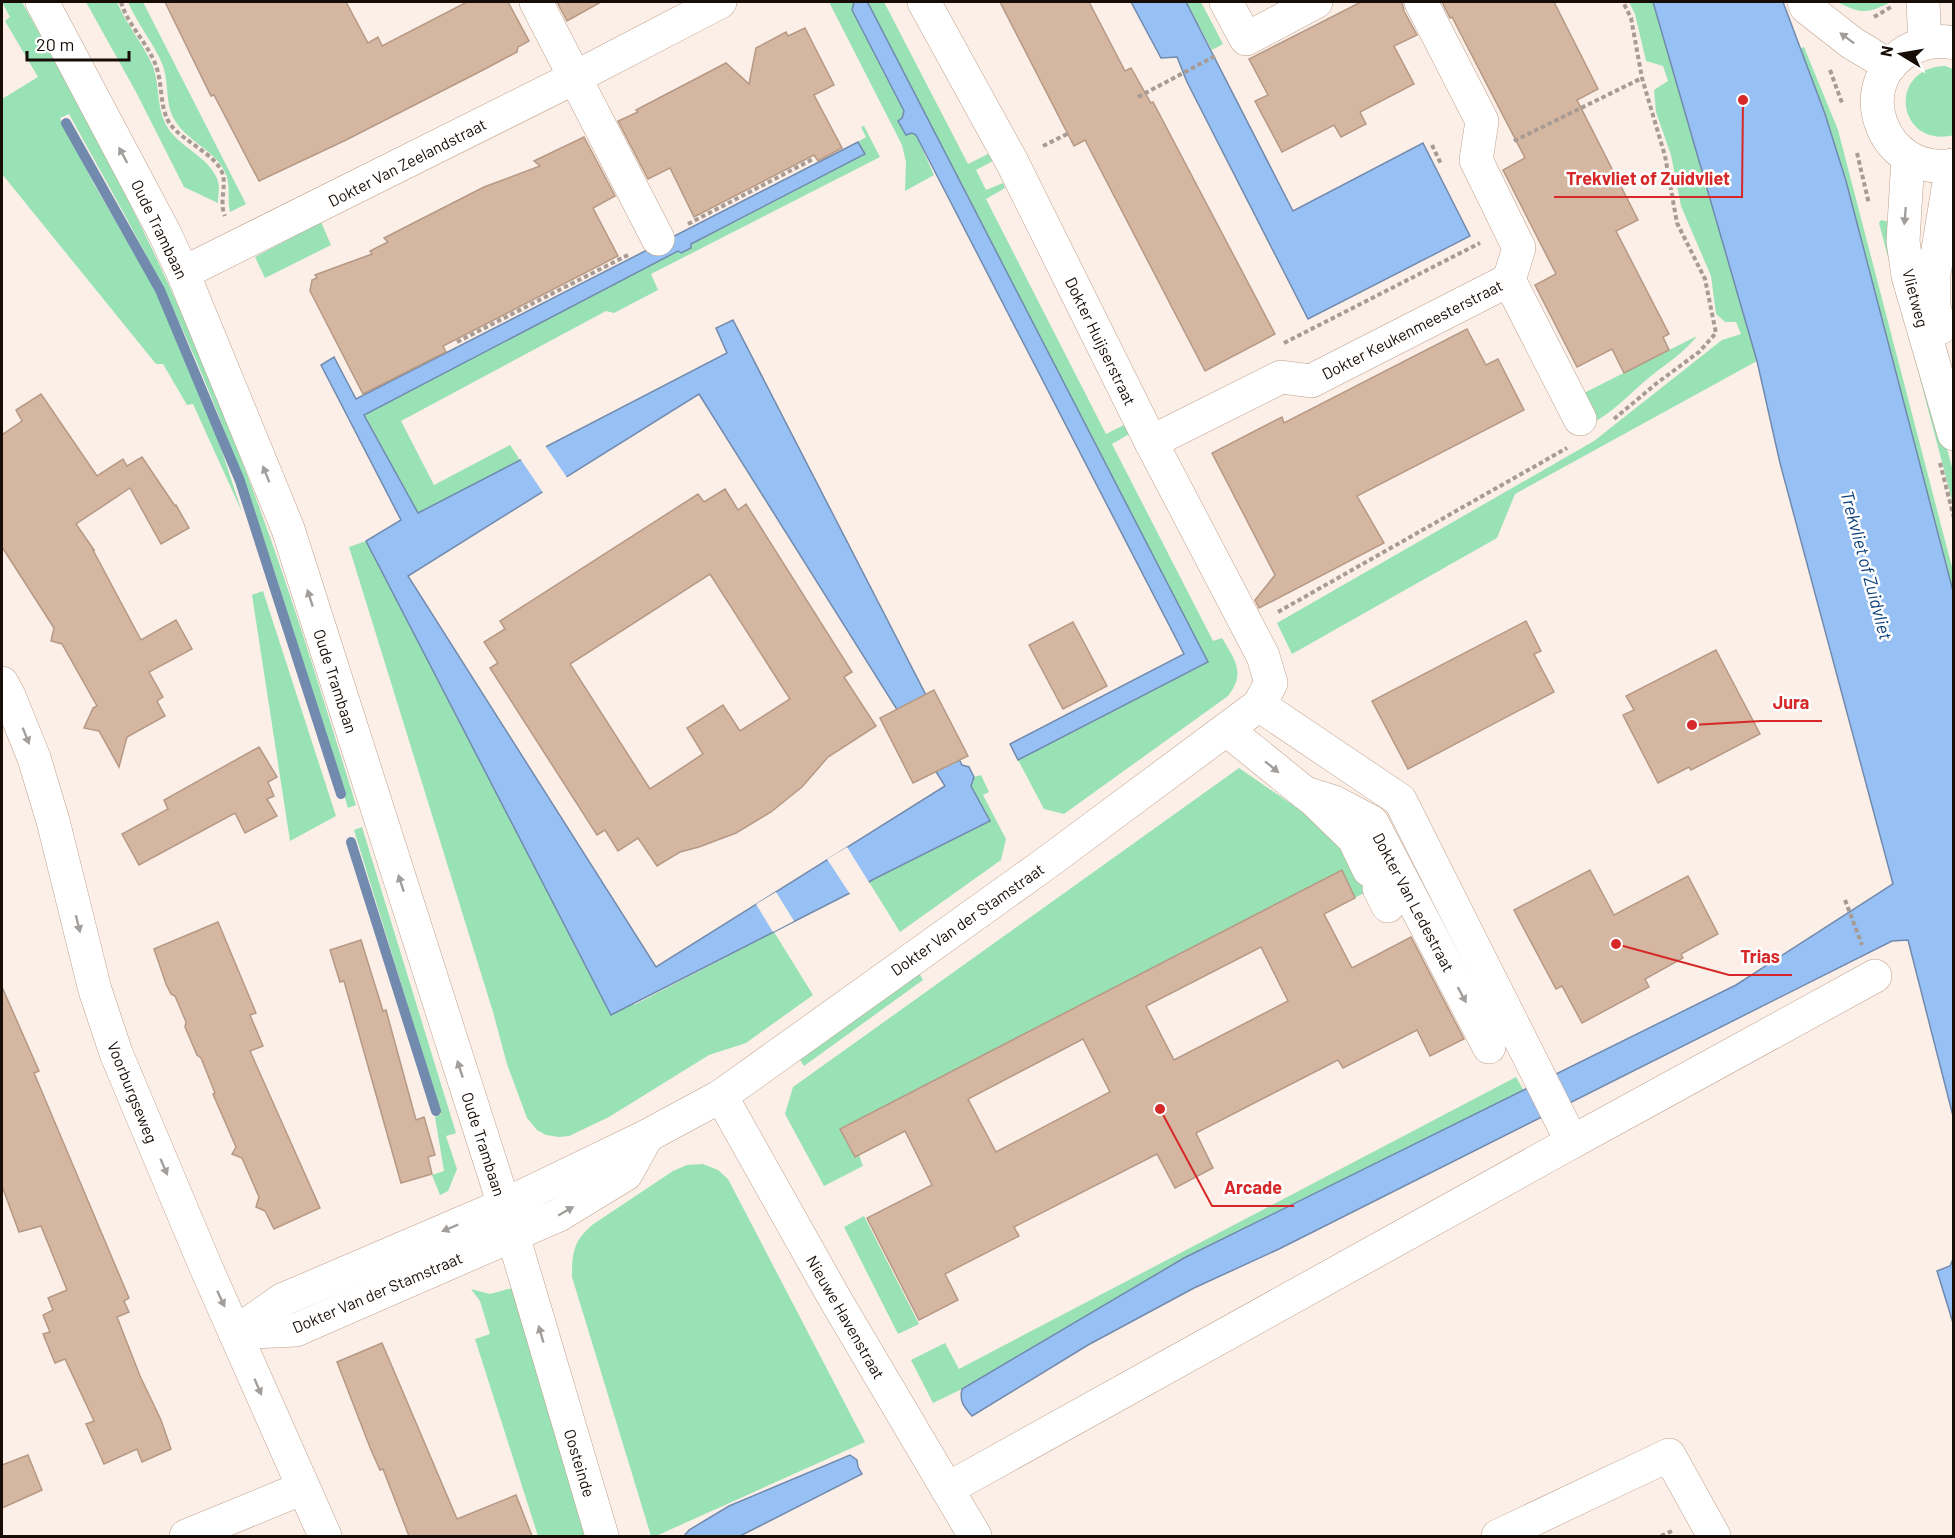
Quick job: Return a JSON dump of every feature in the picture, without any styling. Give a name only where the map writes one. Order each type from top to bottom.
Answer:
[{"type":"street","name":"Oude Trambaan","points":[[42,2],[165,234],[288,529],[508,1220],[558,1390]]},
{"type":"street","points":[[536,2],[658,239]]},
{"type":"street","name":"Dokter Van Zeelandstraat","points":[[183,273],[574,78],[720,2]]},
{"type":"street","name":"Dokter Huijserstraat","points":[[924,2],[1012,162],[1151,442],[1263,656],[1265,694]]},
{"type":"street","points":[[1226,2],[1246,39],[1316,2]]},
{"type":"street","points":[[1421,2],[1482,121],[1476,160],[1519,248],[1509,280],[1580,419]]},
{"type":"street","points":[[1804,2],[1806,7],[1852,43],[1890,66]]},
{"type":"street","points":[[1909,3],[1939,43],[1905,51],[1890,66],[1878,90],[1878,116],[1888,140],[1908,158],[1929,165],[1953,165]]},
{"type":"street","name":"Vlietweg","points":[[1908,158],[1903,242],[1908,276],[1953,434]]},
{"type":"street","name":"Vlietweg","points":[[1953,165],[1934,274],[1934,307],[1953,373]]},
{"type":"street","name":"Dokter Keukenmeesterstraat","points":[[1281,377],[1311,381],[1414,326],[1509,280]]},
{"type":"street","points":[[1151,442],[1281,377]]},
{"type":"street","name":"Voorburgseweg","points":[[4,693],[34,758],[53,821],[95,990],[116,1053],[303,1488]]},
{"type":"street","points":[[1265,694],[1400,800],[1572,1142]]},
{"type":"street","name":"Dokter Van der Stamstraat","points":[[235,1333],[282,1300],[508,1220],[646,1136],[721,1096],[1227,730],[1265,694]]},
{"type":"street","points":[[1227,730],[1305,793],[1354,838],[1379,888]]},
{"type":"street","name":"Dokter Van Ledestraat","points":[[1305,793],[1334,802],[1372,822],[1489,1047]]},
{"type":"street","points":[[947,1489],[1875,976]]},
{"type":"street","name":"Nieuwe Havenstraat","points":[[721,1096],[835,1299],[975,1536]]},
{"type":"street","name":"Oosteinde","points":[[558,1390],[602,1536]]},
{"type":"street","points":[[1498,1536],[1669,1455],[1714,1536]]},
{"type":"street","points":[[186,1536],[303,1488],[325,1536]]},
{"type":"path","points":[[121,2],[129,20],[155,62],[163,107],[170,123],[178,133],[217,165],[223,175],[222,209],[239,247]]},
{"type":"path","points":[[1869,20],[1909,3]]},
{"type":"path","points":[[1138,97],[1220,53]]},
{"type":"path","points":[[1476,160],[1642,78]]},
{"type":"path","points":[[1432,145],[1442,165]]},
{"type":"path","points":[[1281,377],[1280,345],[1481,244],[1476,234]]},
{"type":"path","points":[[1845,900],[1875,976]]},
{"type":"green space","points":[[2,2],[22,2],[125,194],[183,316],[263,518],[305,640],[356,805],[348,808],[274,569],[210,393],[158,279],[69,114],[60,118],[94,184],[156,291],[212,421],[242,512],[193,404],[187,405],[163,364],[156,364],[2,174],[2,99],[38,77],[5,21],[10,17]]},
{"type":"green space","points":[[86,2],[117,2],[151,62],[161,112],[168,128],[214,173],[219,184],[218,203],[184,187],[136,92]]},
{"type":"green space","points":[[128,2],[143,2],[246,204],[230,212],[228,181],[225,172],[208,151],[179,127],[174,119],[169,106],[163,66]]},
{"type":"green space","points":[[829,2],[854,2],[852,10],[904,111],[902,118],[898,121],[916,135],[934,175],[905,191],[906,162],[902,145]]},
{"type":"green space","points":[[867,2],[884,2],[968,164],[988,154],[993,161],[976,170],[986,190],[1003,183],[1005,188],[986,199],[1106,434],[1126,424],[1131,433],[1112,444],[1213,641],[1222,638],[1237,667],[1236,680],[1228,696],[1064,814],[1044,809],[1018,760],[1208,662]]},
{"type":"green space","points":[[1186,2],[1201,2],[1223,44],[1212,50]]},
{"type":"green space","points":[[1629,2],[1653,2],[1757,361],[1515,494],[1497,538],[1292,654],[1277,623],[1594,441],[1722,340],[1741,334],[1736,322],[1725,322],[1716,314],[1711,276],[1681,206],[1671,155],[1656,112],[1654,90],[1668,81],[1663,66],[1646,61],[1635,14]]},
{"type":"green space","points":[[1838,2],[1891,2],[1871,10],[1859,11]]},
{"type":"green space","points":[[1804,47],[1838,130],[1953,571],[1953,591],[1846,181],[1825,114],[1799,49]]},
{"type":"green space","points":[[1945,66],[1953,69],[1954,135],[1935,136],[1920,130],[1911,120],[1906,106],[1907,92],[1913,80],[1926,70]]},
{"type":"green space","points":[[864,126],[880,157],[651,274],[658,290],[614,313],[606,311],[401,421],[434,485],[510,445],[520,460],[418,513],[364,414],[678,251],[681,253],[691,248],[690,245],[865,154],[858,142],[866,137],[861,127]]},
{"type":"green space","points":[[1881,220],[1895,223],[1901,279],[1953,471],[1953,504],[1879,223]]},
{"type":"green space","points":[[321,222],[331,245],[265,278],[255,257]]},
{"type":"green space","points":[[1697,336],[1681,353],[1596,421],[1582,394]]},
{"type":"green space","points":[[366,541],[634,1005],[774,932],[813,995],[746,1043],[709,1055],[609,1117],[569,1136],[546,1135],[537,1130],[527,1118],[507,1064],[493,1012],[349,547]]},
{"type":"green space","points":[[263,591],[336,816],[290,841],[252,595]]},
{"type":"green space","points":[[1239,768],[1309,816],[1335,830],[1362,876],[1366,892],[859,1155],[863,1166],[824,1186],[785,1114],[793,1087]]},
{"type":"green space","points":[[981,775],[989,792],[983,795],[1006,839],[1001,860],[900,932],[869,882],[989,821],[971,785],[974,777]]},
{"type":"green space","points":[[362,827],[456,1133],[446,1136],[457,1169],[448,1191],[440,1195],[432,1175],[444,1171],[435,1117],[441,1114],[354,830]]},
{"type":"green space","points":[[918,971],[923,980],[804,1066],[798,1057]]},
{"type":"green space","points":[[1516,1077],[1524,1091],[1184,1258],[962,1389],[933,1403],[911,1360],[945,1343],[959,1369]]},
{"type":"green space","points":[[703,1164],[718,1170],[728,1179],[865,1442],[656,1536],[651,1536],[572,1277],[572,1261],[577,1243],[592,1225],[673,1171],[687,1165]]},
{"type":"green space","points":[[864,1216],[919,1324],[898,1334],[844,1227]]},
{"type":"green space","points":[[516,1287],[594,1536],[538,1536],[475,1339],[490,1334],[480,1301],[471,1289],[490,1294]]},
{"type":"water","points":[[854,2],[867,2],[869,5],[1208,662],[1018,760],[1010,744],[1184,654],[916,135],[912,133],[906,135],[898,121],[902,118],[904,111],[852,10]]},
{"type":"water","points":[[1131,2],[1186,2],[1293,211],[1423,143],[1470,236],[1308,319],[1187,82],[1177,57],[1161,58]]},
{"type":"water","points":[[1653,2],[1783,2],[1825,114],[1846,181],[1953,591],[1953,1116],[1908,940],[1892,941],[1279,1249],[1194,1288],[1088,1345],[972,1416],[963,1404],[962,1389],[1184,1258],[1736,985],[1893,884],[1780,463],[1757,361]]},
{"type":"water","points":[[858,142],[865,154],[691,244],[691,248],[681,253],[678,251],[364,415],[418,513],[727,353],[716,328],[733,320],[962,765],[969,767],[974,777],[971,786],[990,821],[611,1015],[366,541],[401,520],[321,365],[334,357],[356,399]],"holes":[[[699,394],[945,786],[656,967],[408,576]]]},
{"type":"water","points":[[1953,1259],[1953,1323],[1937,1271],[1950,1266]]},
{"type":"water","points":[[850,1455],[857,1460],[862,1474],[740,1536],[684,1536],[689,1530],[729,1506]]},
{"type":"pier","points":[[544,444],[568,479],[544,494],[519,457]]},
{"type":"pier","points":[[847,847],[870,884],[850,894],[827,859]]},
{"type":"pier","points":[[776,892],[794,921],[773,932],[756,904]]},
{"type":"building","points":[[165,2],[346,2],[368,43],[378,37],[382,46],[467,2],[508,2],[529,41],[518,47],[517,52],[485,69],[346,140],[259,181],[214,95],[211,96]]},
{"type":"building","points":[[557,2],[601,2],[567,21]]},
{"type":"building","points":[[1000,2],[1089,2],[1125,71],[1131,68],[1151,103],[1153,102],[1275,334],[1205,371],[1085,140],[1074,146]]},
{"type":"building","points":[[1361,2],[1402,2],[1404,11],[1417,35],[1394,46],[1414,84],[1360,112],[1366,124],[1341,137],[1334,125],[1282,152],[1255,101],[1268,95],[1249,59]]},
{"type":"building","points":[[1442,2],[1554,2],[1598,89],[1577,100],[1638,220],[1616,231],[1669,334],[1663,337],[1669,350],[1624,373],[1612,349],[1577,367],[1535,285],[1556,274],[1503,170],[1525,158]]},
{"type":"building","points":[[805,28],[834,85],[814,95],[842,148],[818,161],[814,155],[694,217],[670,168],[648,179],[618,121],[726,63],[749,84],[756,48],[786,32],[788,36]]},
{"type":"building","points":[[584,137],[615,196],[593,208],[618,256],[443,346],[446,352],[363,394],[310,291],[312,280],[317,278],[315,275],[372,254],[370,251],[388,242],[384,238],[484,187],[540,166],[534,161]]},
{"type":"building","points":[[1467,329],[1486,365],[1498,359],[1524,410],[1357,496],[1384,543],[1259,608],[1255,600],[1275,575],[1212,453],[1282,417],[1284,423]]},
{"type":"building","points":[[41,394],[97,476],[123,459],[127,466],[142,457],[176,505],[189,528],[161,544],[130,488],[76,524],[94,550],[141,640],[176,620],[192,649],[149,672],[163,697],[157,701],[165,716],[127,737],[119,767],[99,731],[84,728],[93,708],[97,706],[62,644],[51,641],[54,628],[2,547],[2,435],[22,421],[16,410]]},
{"type":"building","points":[[725,489],[738,510],[746,504],[852,672],[844,677],[876,726],[828,757],[802,787],[771,812],[736,833],[680,852],[657,866],[638,838],[618,851],[605,830],[597,835],[490,668],[498,663],[484,642],[505,629],[500,621],[698,494],[704,502]],"holes":[[[710,574],[790,699],[740,731],[723,705],[687,728],[703,754],[650,789],[570,664]]]},
{"type":"building","points":[[1526,621],[1541,651],[1534,654],[1554,692],[1408,769],[1372,701]]},
{"type":"building","points":[[1073,622],[1107,686],[1063,709],[1029,645]]},
{"type":"building","points":[[1716,650],[1760,734],[1691,770],[1689,767],[1658,783],[1623,715],[1634,710],[1626,696]]},
{"type":"building","points":[[934,690],[968,756],[913,783],[880,718]]},
{"type":"building","points":[[259,747],[277,777],[268,782],[274,796],[267,799],[277,816],[245,833],[235,813],[139,865],[122,834],[168,809],[164,800]]},
{"type":"building","points":[[1342,870],[1355,898],[1324,914],[1352,968],[1411,937],[1464,1039],[1430,1056],[1417,1030],[1343,1068],[1338,1060],[1196,1133],[1213,1168],[1175,1188],[1157,1154],[1014,1227],[1019,1236],[945,1274],[958,1300],[919,1320],[867,1218],[932,1185],[905,1131],[855,1157],[840,1129]],"holes":[[[1261,947],[1288,1001],[1174,1060],[1146,1006]],[[1083,1039],[1110,1092],[996,1152],[968,1099]]]},
{"type":"building","points":[[1590,870],[1614,915],[1688,876],[1718,934],[1681,954],[1683,958],[1645,979],[1649,987],[1582,1023],[1562,986],[1556,989],[1514,910]]},
{"type":"building","points":[[218,922],[256,1013],[250,1015],[263,1046],[250,1051],[320,1208],[274,1229],[265,1211],[256,1207],[259,1197],[242,1158],[232,1154],[236,1147],[213,1094],[215,1093],[201,1058],[197,1055],[185,1027],[186,1022],[175,996],[171,994],[166,984],[154,949]]},
{"type":"building","points":[[361,940],[383,1011],[386,1010],[416,1120],[424,1117],[435,1155],[428,1157],[432,1174],[401,1183],[344,981],[340,982],[330,950]]},
{"type":"building","points":[[2,987],[39,1071],[34,1073],[129,1298],[124,1301],[129,1312],[117,1317],[171,1449],[142,1462],[137,1449],[104,1464],[86,1424],[94,1421],[65,1359],[55,1363],[43,1334],[50,1332],[43,1315],[53,1310],[48,1298],[67,1290],[41,1226],[19,1232],[2,1186]]},
{"type":"building","points":[[382,1343],[457,1519],[516,1495],[532,1536],[409,1536],[383,1469],[380,1470],[371,1450],[337,1362]]},
{"type":"building","points":[[28,1455],[42,1490],[2,1508],[2,1465]]},
{"type":"waterway","points":[[66,123],[160,290],[240,481],[341,794]]},
{"type":"waterway","points":[[351,842],[436,1111]]},
{"type":"place","name":"Trekvliet of Zuidvliet","points":[[1743,100]]},
{"type":"place","name":"Jura","points":[[1692,725]]},
{"type":"place","name":"Trias","points":[[1616,944]]},
{"type":"place","name":"Arcade","points":[[1160,1109]]}]
